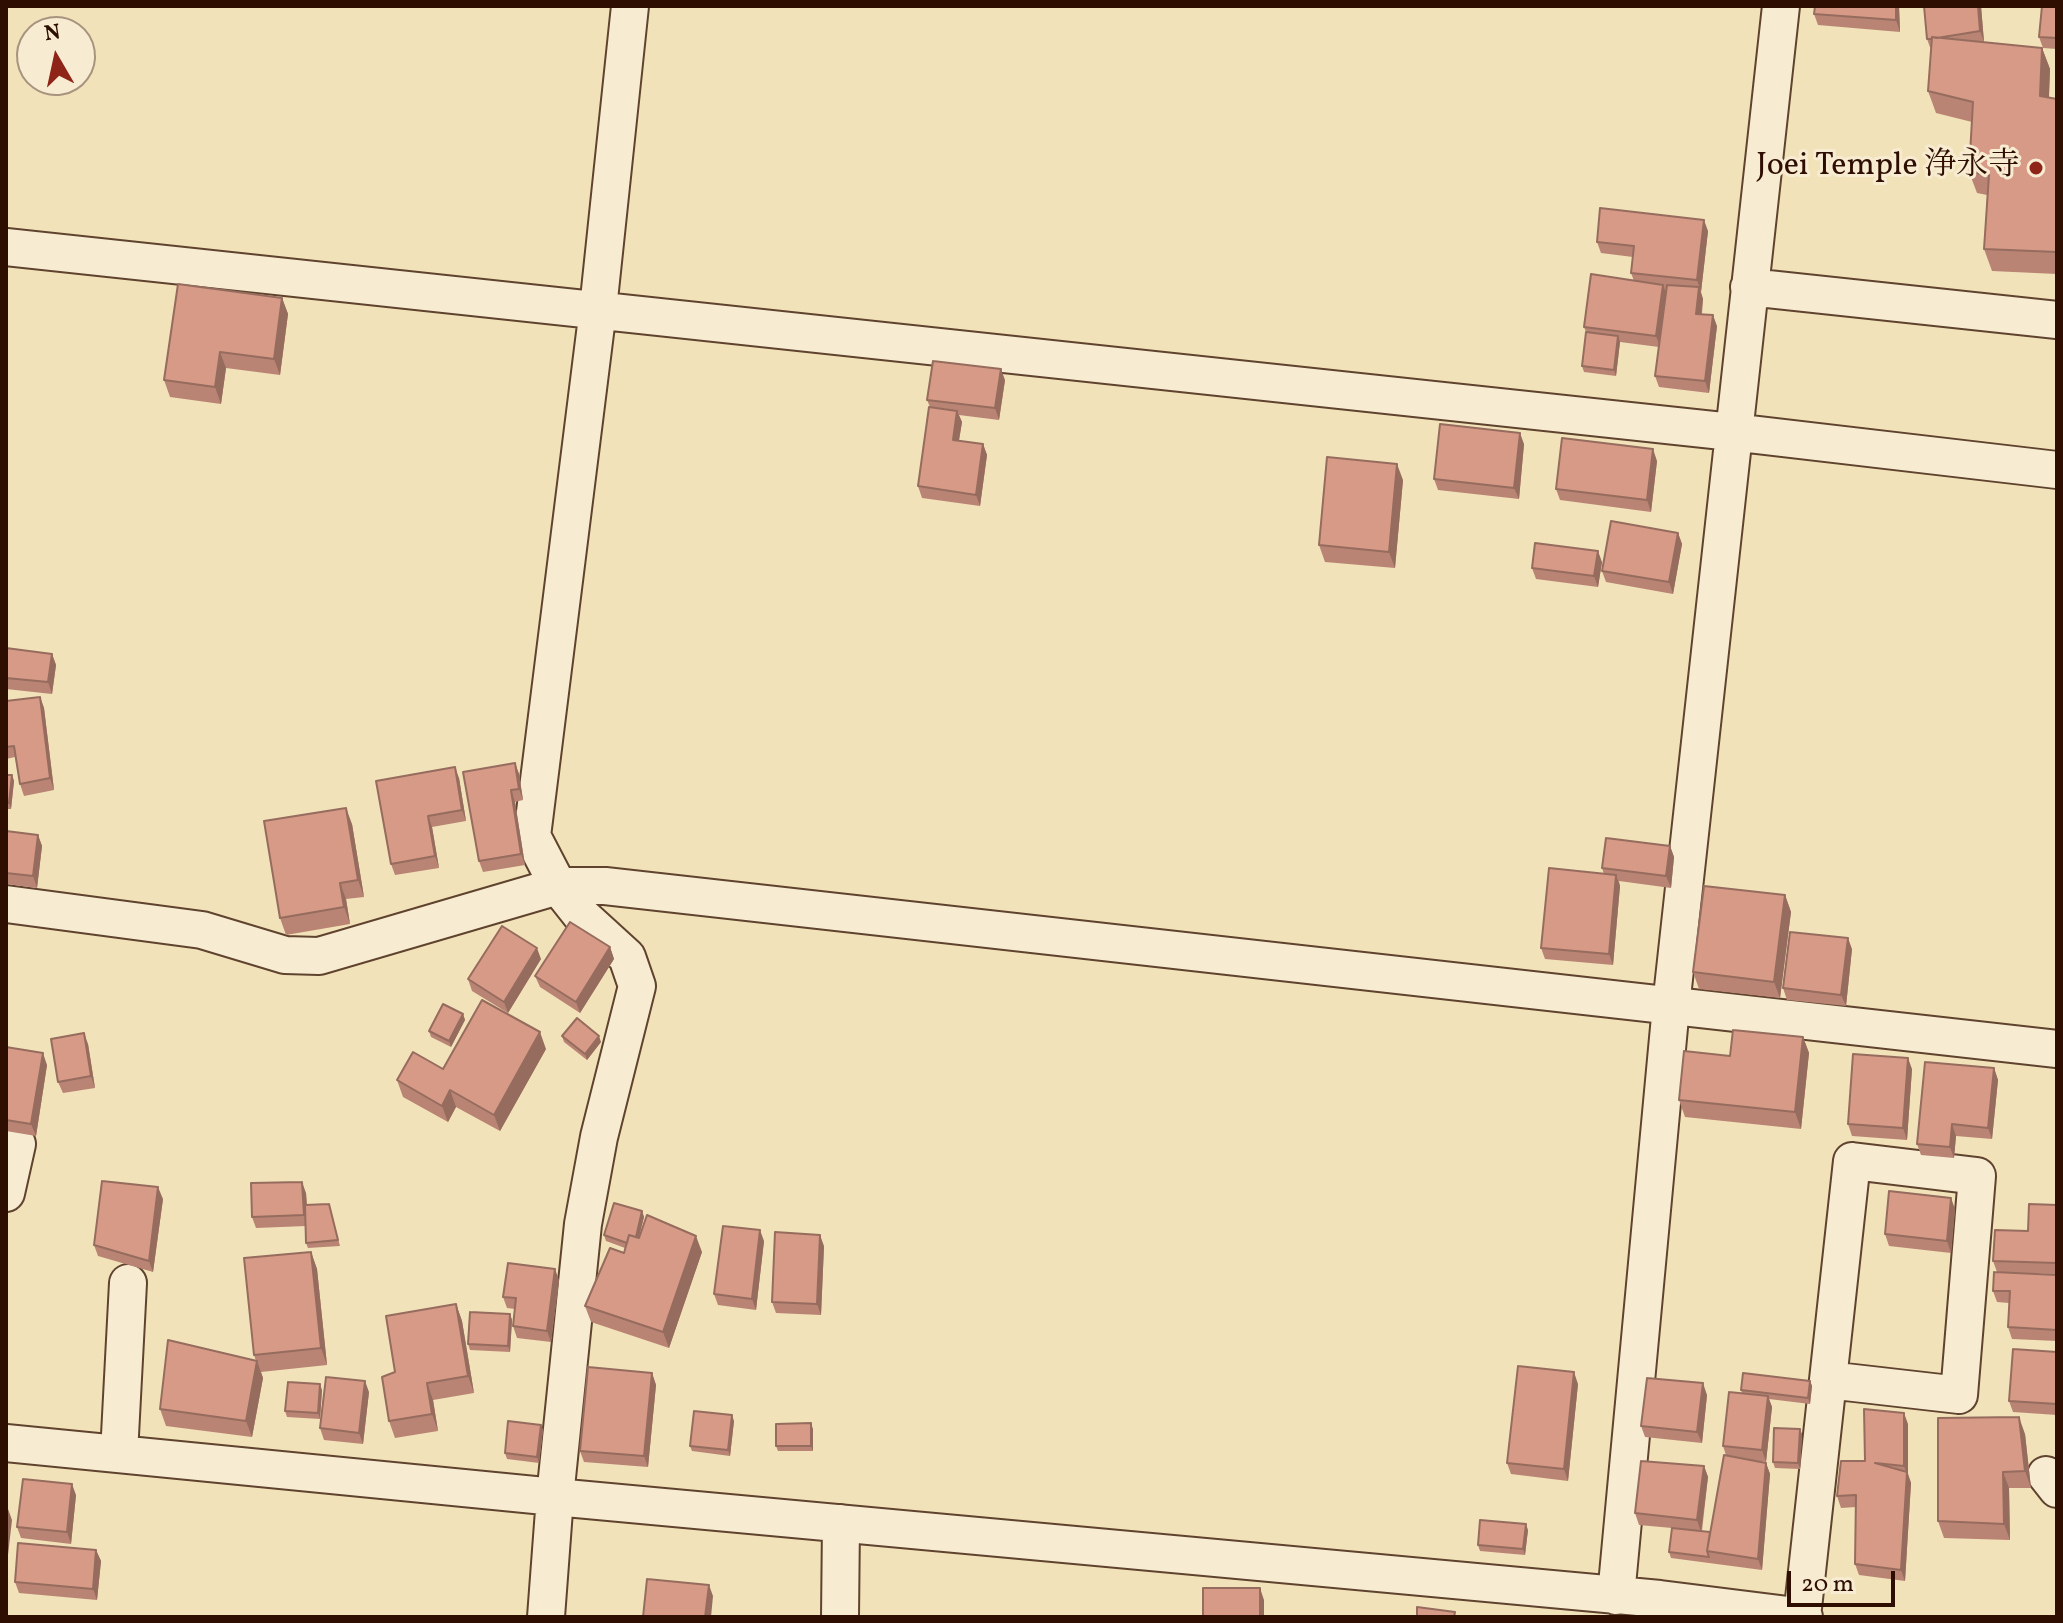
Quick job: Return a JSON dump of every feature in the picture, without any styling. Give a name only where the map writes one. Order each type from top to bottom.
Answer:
[{"type":"street","points":[[546,1617],[583,1224],[599,1137],[637,986],[627,957],[581,915],[558,886],[532,836],[598,309],[630,6]]},
{"type":"street","points":[[1616,1596],[1671,1006],[1781,6]]},
{"type":"street","points":[[6,247],[1732,432],[2057,470]]},
{"type":"street","points":[[1749,287],[2057,320]]},
{"type":"street","points":[[6,904],[202,930],[285,955],[319,956],[558,886],[605,886],[2057,1049]]},
{"type":"street","points":[[6,1193],[17,1144]]},
{"type":"street","points":[[6,1443],[1616,1596],[1659,1608],[1803,1617],[1828,1380],[1852,1161],[1977,1176],[1959,1395],[1828,1380]]},
{"type":"street","points":[[119,1454],[128,1283]]},
{"type":"street","points":[[840,1617],[841,1523]]},
{"type":"building","points":[[1815,6],[1896,6],[1896,20],[1814,14]]},
{"type":"building","points":[[1924,6],[1978,6],[1980,31],[1927,39]]},
{"type":"building","points":[[2042,6],[2057,6],[2057,38],[2039,37]]},
{"type":"building","points":[[1932,37],[2042,48],[2040,96],[2057,99],[2057,252],[1984,249],[1989,175],[1969,172],[1973,102],[1928,91]]},
{"type":"building","points":[[1600,208],[1704,220],[1697,280],[1631,273],[1634,246],[1597,242]]},
{"type":"building","points":[[1591,274],[1663,285],[1656,336],[1584,327]]},
{"type":"building","points":[[178,284],[282,298],[274,359],[220,352],[215,387],[164,380]]},
{"type":"building","points":[[1667,285],[1699,287],[1696,314],[1713,315],[1705,381],[1655,376]]},
{"type":"building","points":[[1586,332],[1618,336],[1614,370],[1582,366]]},
{"type":"building","points":[[933,361],[1001,369],[995,408],[927,400]]},
{"type":"building","points":[[929,407],[957,411],[953,440],[983,444],[976,495],[918,486]]},
{"type":"building","points":[[1440,424],[1520,433],[1514,488],[1434,479]]},
{"type":"building","points":[[1562,438],[1653,449],[1647,500],[1556,489]]},
{"type":"building","points":[[1327,457],[1397,464],[1389,552],[1319,545]]},
{"type":"building","points":[[1611,521],[1678,533],[1669,582],[1602,571]]},
{"type":"building","points":[[1535,543],[1598,551],[1594,576],[1532,568]]},
{"type":"building","points":[[6,648],[52,654],[48,682],[6,678]]},
{"type":"building","points":[[40,697],[50,778],[20,784],[14,746],[6,747],[6,701]]},
{"type":"building","points":[[515,763],[519,789],[511,790],[521,854],[479,861],[463,772]]},
{"type":"building","points":[[455,767],[462,810],[428,816],[435,856],[391,864],[376,781]]},
{"type":"building","points":[[6,775],[12,775],[9,803],[6,803]]},
{"type":"building","points":[[346,808],[358,880],[340,883],[344,907],[280,918],[264,821]]},
{"type":"building","points":[[6,831],[38,835],[33,876],[6,873]]},
{"type":"building","points":[[1606,838],[1670,846],[1666,876],[1602,868]]},
{"type":"building","points":[[1549,868],[1616,875],[1609,954],[1541,948]]},
{"type":"building","points":[[1704,886],[1785,895],[1774,982],[1693,972]]},
{"type":"building","points":[[570,922],[610,947],[576,1002],[535,976]]},
{"type":"building","points":[[502,926],[537,948],[504,1002],[468,979]]},
{"type":"building","points":[[1790,932],[1848,938],[1841,995],[1783,988]]},
{"type":"building","points":[[482,1000],[540,1032],[494,1115],[450,1090],[442,1106],[397,1080],[413,1052],[443,1069]]},
{"type":"building","points":[[443,1004],[463,1014],[449,1041],[429,1031]]},
{"type":"building","points":[[577,1018],[599,1036],[585,1054],[562,1036]]},
{"type":"building","points":[[1733,1030],[1803,1037],[1795,1112],[1679,1100],[1684,1051],[1730,1056]]},
{"type":"building","points":[[84,1033],[91,1076],[58,1082],[51,1039]]},
{"type":"building","points":[[6,1047],[43,1053],[31,1124],[6,1120]]},
{"type":"building","points":[[1853,1054],[1908,1058],[1903,1128],[1848,1124]]},
{"type":"building","points":[[1925,1062],[1994,1068],[1988,1128],[1952,1124],[1950,1147],[1917,1144]]},
{"type":"building","points":[[102,1181],[158,1187],[149,1261],[94,1245]]},
{"type":"building","points":[[302,1182],[304,1215],[252,1217],[251,1183]]},
{"type":"building","points":[[1889,1191],[1951,1198],[1947,1241],[1885,1234]]},
{"type":"building","points":[[614,1203],[642,1211],[636,1237],[629,1235],[627,1243],[604,1235]]},
{"type":"building","points":[[329,1204],[338,1240],[306,1243],[305,1205]]},
{"type":"building","points":[[2029,1204],[2057,1205],[2057,1263],[1993,1261],[1995,1230],[2028,1231]]},
{"type":"building","points":[[647,1215],[696,1236],[663,1332],[585,1306],[610,1248],[624,1253],[629,1235],[639,1238]]},
{"type":"building","points":[[723,1226],[760,1230],[752,1299],[714,1294]]},
{"type":"building","points":[[775,1232],[820,1235],[817,1304],[772,1302]]},
{"type":"building","points":[[311,1252],[321,1348],[254,1355],[244,1258]]},
{"type":"building","points":[[508,1263],[555,1269],[547,1331],[513,1326],[516,1298],[503,1297]]},
{"type":"building","points":[[1994,1272],[2057,1275],[2057,1330],[2008,1327],[2010,1291],[1993,1291]]},
{"type":"building","points":[[456,1304],[468,1376],[427,1383],[432,1414],[389,1421],[382,1377],[395,1372],[386,1316]]},
{"type":"building","points":[[470,1312],[510,1314],[508,1346],[468,1344]]},
{"type":"building","points":[[168,1340],[257,1361],[246,1421],[160,1409]]},
{"type":"building","points":[[2013,1349],[2057,1352],[2057,1404],[2009,1401]]},
{"type":"building","points":[[1518,1366],[1574,1372],[1564,1469],[1507,1463]]},
{"type":"building","points":[[588,1367],[652,1373],[644,1456],[580,1451]]},
{"type":"building","points":[[1743,1373],[1810,1381],[1808,1398],[1741,1390]]},
{"type":"building","points":[[326,1377],[365,1381],[359,1433],[320,1428]]},
{"type":"building","points":[[1647,1378],[1703,1383],[1697,1432],[1641,1426]]},
{"type":"building","points":[[288,1382],[320,1384],[318,1413],[285,1411]]},
{"type":"building","points":[[1729,1392],[1768,1396],[1762,1450],[1723,1446]]},
{"type":"building","points":[[1864,1409],[1904,1413],[1904,1466],[1875,1463],[1907,1472],[1901,1570],[1855,1564],[1856,1495],[1837,1496],[1841,1461],[1865,1461]]},
{"type":"building","points":[[694,1411],[732,1415],[728,1450],[690,1446]]},
{"type":"building","points":[[2019,1417],[2025,1471],[2003,1472],[2004,1524],[1938,1521],[1938,1418]]},
{"type":"building","points":[[508,1421],[541,1425],[537,1457],[505,1453]]},
{"type":"building","points":[[811,1423],[811,1446],[776,1446],[776,1424]]},
{"type":"building","points":[[1774,1428],[1800,1429],[1798,1463],[1773,1462]]},
{"type":"building","points":[[1724,1455],[1766,1463],[1758,1559],[1707,1551]]},
{"type":"building","points":[[1641,1461],[1704,1466],[1697,1520],[1635,1513]]},
{"type":"building","points":[[23,1479],[72,1484],[67,1532],[17,1527]]},
{"type":"building","points":[[1480,1520],[1526,1524],[1523,1549],[1478,1545]]},
{"type":"building","points":[[1672,1528],[1710,1532],[1709,1557],[1669,1552]]},
{"type":"building","points":[[18,1543],[96,1550],[93,1589],[15,1582]]},
{"type":"building","points":[[647,1579],[709,1585],[705,1617],[643,1617]]},
{"type":"building","points":[[1203,1588],[1260,1588],[1260,1617],[1203,1617]]},
{"type":"building","points":[[1417,1607],[1455,1612],[1454,1617],[1417,1617]]},
{"type":"place","name":"Joei Temple 浄永寺","points":[[2036,168]]}]
